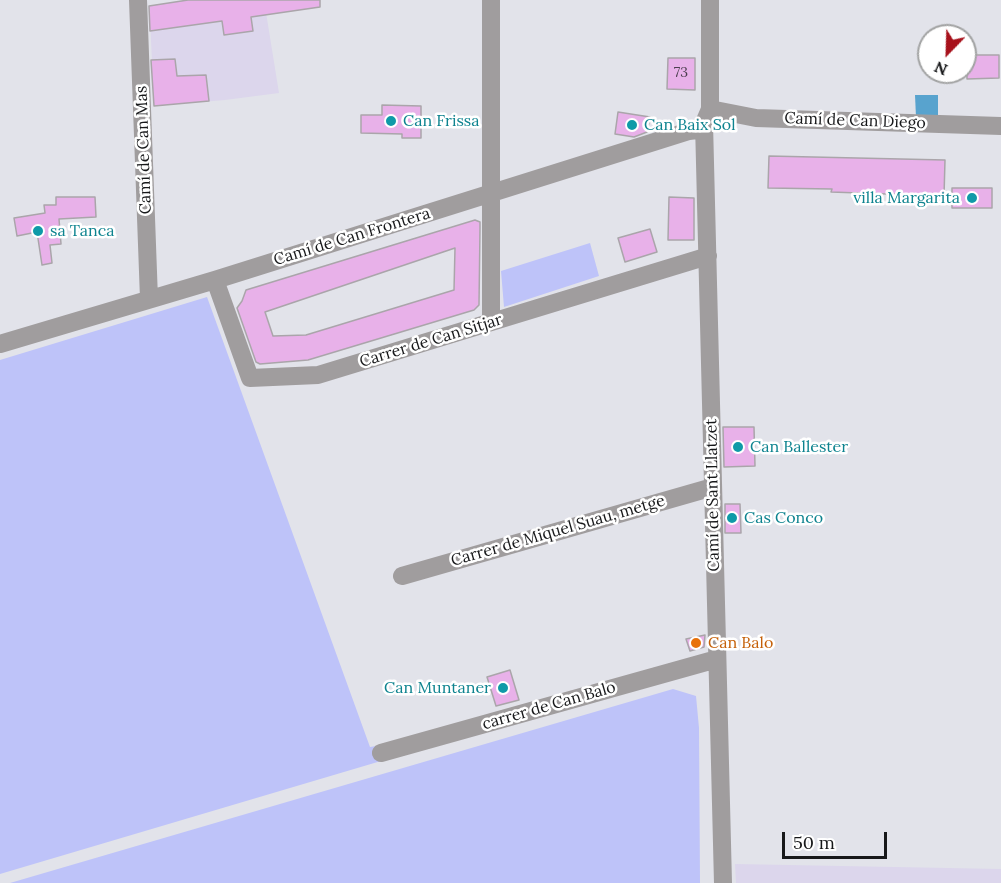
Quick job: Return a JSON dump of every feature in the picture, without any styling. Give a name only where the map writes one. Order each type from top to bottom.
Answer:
[{"type":"street","name":"Camí de Can Mas","points":[[138,0],[149,299]]},
{"type":"street","points":[[491,0],[491,322]]},
{"type":"street","name":"Camí de Sant Llatzet","points":[[710,0],[710,109],[704,123],[723,883]]},
{"type":"street","name":"Camí de Can Diego","points":[[710,109],[756,118],[1001,126]]},
{"type":"street","name":"Camí de Can Frontera","points":[[0,344],[215,280],[689,131],[705,129]]},
{"type":"street","name":"Carrer de Can Sitjar","points":[[215,280],[250,378],[318,375],[708,256]]},
{"type":"street","name":"Carrer de Miquel Suau, metge","points":[[402,576],[713,487]]},
{"type":"street","name":"carrer de Can Balo","points":[[381,753],[717,659]]},
{"type":"shaded area","points":[[264,0],[279,93],[154,106],[150,18]]},
{"type":"shaded area","points":[[915,95],[938,95],[938,118],[916,117]]},
{"type":"shaded area","points":[[590,243],[599,276],[504,307],[501,271]]},
{"type":"shaded area","points":[[207,297],[370,747],[376,746],[381,761],[0,874],[0,360]]},
{"type":"shaded area","points":[[673,689],[696,696],[699,728],[700,883],[10,883]]},
{"type":"shaded area","points":[[735,864],[1001,869],[1001,883],[736,883]]},
{"type":"building","points":[[188,0],[320,0],[320,7],[251,17],[253,31],[224,35],[222,21],[150,31],[149,6]]},
{"type":"building","points":[[977,55],[999,55],[999,78],[977,79]]},
{"type":"building","points":[[668,58],[695,58],[695,90],[667,89]]},
{"type":"building","points":[[175,59],[177,76],[206,75],[209,101],[154,106],[151,60]]},
{"type":"building","name":"Can Frissa","points":[[382,105],[421,106],[421,138],[402,138],[402,134],[361,133],[361,115],[382,115]]},
{"type":"building","name":"Can Baix Sol","points":[[618,112],[650,117],[647,132],[634,137],[615,134]]},
{"type":"building","points":[[769,156],[945,160],[944,196],[831,192],[832,189],[768,188]]},
{"type":"building","name":"villa Margarita","points":[[952,188],[992,188],[992,208],[952,208]]},
{"type":"building","name":"sa Tanca","points":[[56,197],[95,197],[96,217],[59,219],[61,244],[50,245],[52,263],[42,265],[37,232],[17,236],[14,218],[45,213],[44,205],[56,205]]},
{"type":"building","points":[[669,197],[694,198],[694,240],[668,240]]},
{"type":"building","points":[[475,220],[480,222],[479,305],[474,310],[308,360],[260,364],[256,362],[237,308],[246,290]],"holes":[[[455,248],[454,290],[306,335],[273,336],[265,312]]]},
{"type":"building","points":[[650,229],[657,252],[625,262],[618,238]]},
{"type":"building","name":"Can Ballester","points":[[723,427],[754,427],[755,466],[724,467]]},
{"type":"building","name":"Cas Conco","points":[[725,504],[740,504],[741,533],[725,533]]},
{"type":"building","name":"Can Balo","points":[[705,635],[704,647],[690,651],[686,639]]},
{"type":"building","name":"Can Muntaner","points":[[510,670],[519,700],[496,706],[487,677]]},
{"type":"place","name":"Can Frissa","points":[[391,121]]},
{"type":"place","name":"Can Baix Sol","points":[[632,125]]},
{"type":"place","name":"villa Margarita","points":[[972,198]]},
{"type":"place","name":"sa Tanca","points":[[38,231]]},
{"type":"place","name":"Can Ballester","points":[[738,447]]},
{"type":"place","name":"Cas Conco","points":[[732,518]]},
{"type":"place","name":"Can Balo","points":[[696,643]]},
{"type":"place","name":"Can Muntaner","points":[[503,688]]}]
